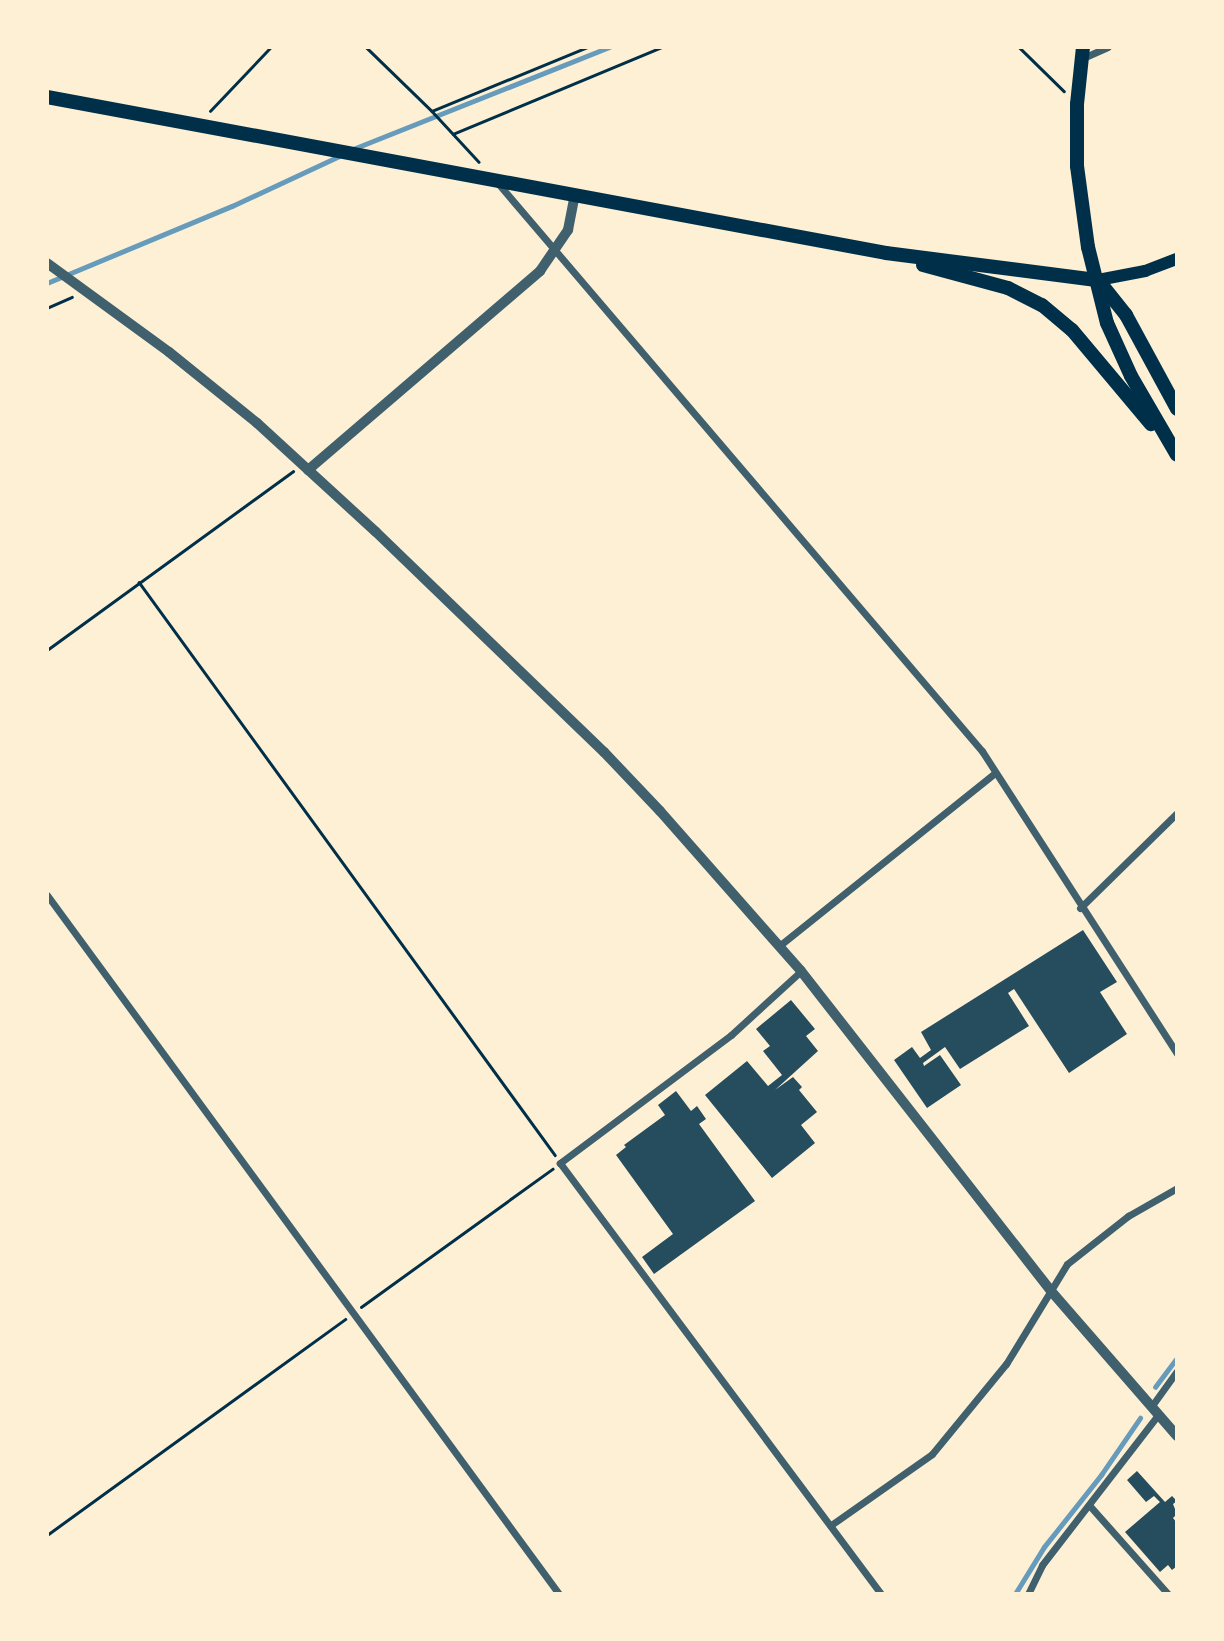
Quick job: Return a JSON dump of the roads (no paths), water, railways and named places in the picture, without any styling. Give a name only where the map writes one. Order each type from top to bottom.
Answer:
[{"type":"main road","points":[[1082,53],[1077,104],[1077,166],[1082,209],[1107,323],[1131,376],[1175,452]]},
{"type":"main road","points":[[47,97],[886,253],[1098,280],[1145,271],[1177,258]]},
{"type":"main road","points":[[886,253],[1008,288],[1042,305],[1072,330],[1175,452]]},
{"type":"main road","points":[[1098,280],[1126,315],[1177,409]]},
{"type":"street","points":[[1082,53],[1108,47]]},
{"type":"street","points":[[496,180],[982,751],[1080,908],[1177,1054]]},
{"type":"street","points":[[305,468],[540,271],[568,230],[575,195]]},
{"type":"street","points":[[47,263],[237,408],[305,468],[604,752],[660,811],[801,971],[1051,1291],[1177,1436]]},
{"type":"street","points":[[779,946],[995,773]]},
{"type":"street","points":[[1080,908],[1177,813]]},
{"type":"street","points":[[47,895],[559,1594]]},
{"type":"street","points":[[801,971],[731,1035],[560,1163],[881,1594]]},
{"type":"street","points":[[831,1524],[932,1454],[1006,1364],[1068,1264],[1128,1216],[1177,1188]]},
{"type":"street","points":[[1028,1594],[1042,1566],[1155,1411],[1177,1371]]},
{"type":"street","points":[[1089,1505],[1168,1594]]},
{"type":"waterway","points":[[353,149],[609,47]]},
{"type":"waterway","points":[[47,283],[232,206],[339,156]]},
{"type":"waterway","points":[[1155,1387],[1177,1358]]},
{"type":"waterway","points":[[1015,1594],[1044,1547],[1101,1475],[1140,1418]]}]
